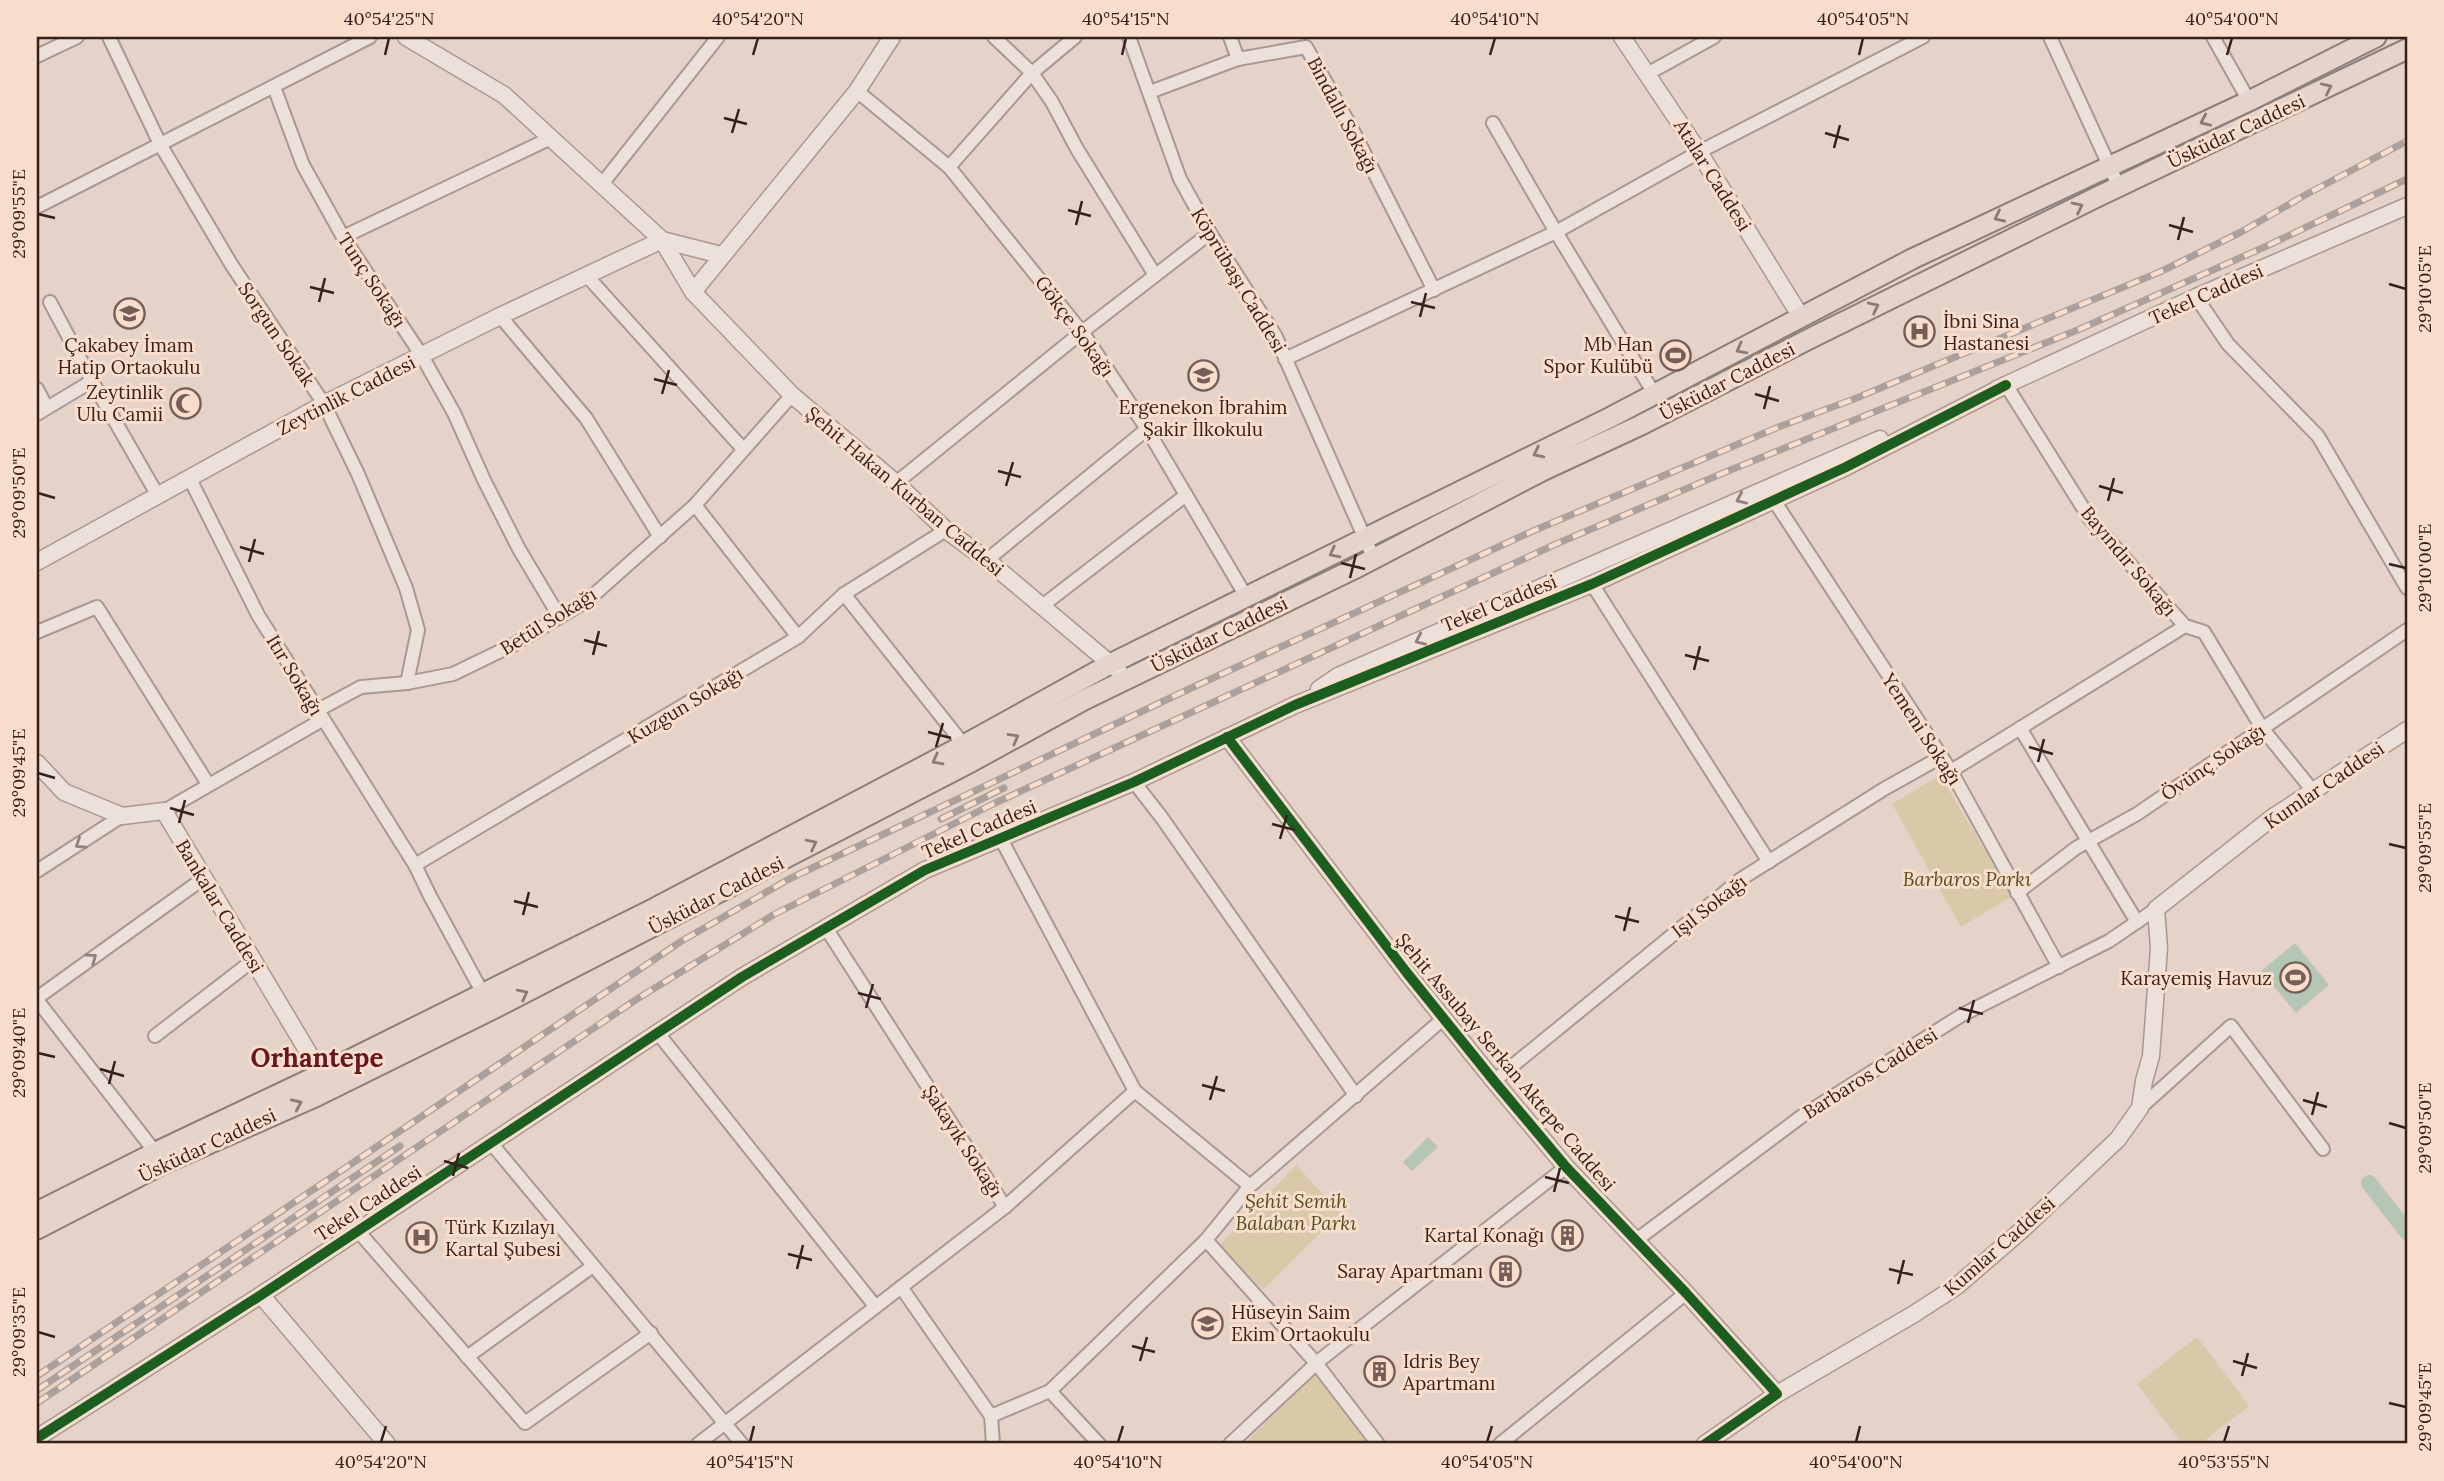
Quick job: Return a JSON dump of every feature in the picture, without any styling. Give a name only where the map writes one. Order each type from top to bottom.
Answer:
[{"type":"main road","name":"Üsküdar Caddesi","points":[[488,1002],[725,871],[964,746],[1110,664],[1655,395],[1912,258],[2249,101],[2376,37]]},
{"type":"main road","name":"Üsküdar Caddesi","points":[[38,1214],[326,1082],[1128,678],[1374,559],[1483,501],[1641,425],[1812,337],[2407,49]]},
{"type":"main road","points":[[1801,317],[1812,337]]},
{"type":"street","points":[[37,56],[77,37]]},
{"type":"street","name":"Sorgun Sokak","points":[[109,37],[160,144],[230,264],[324,404],[358,474],[406,588],[418,631],[407,683]]},
{"type":"street","points":[[37,207],[370,37]]},
{"type":"street","points":[[406,37],[504,95],[662,240],[722,255]]},
{"type":"street","points":[[602,184],[718,37]]},
{"type":"street","points":[[693,292],[857,91],[892,37]]},
{"type":"street","points":[[994,37],[1032,73],[1052,102],[1077,149],[1155,275]]},
{"type":"street","points":[[949,167],[1032,73],[1075,37]]},
{"type":"street","name":"Köprübaşı Caddesi","points":[[1129,37],[1180,179],[1210,233],[1275,335],[1374,559]]},
{"type":"street","points":[[1230,37],[1238,59]]},
{"type":"street","name":"Atalar Caddesi","points":[[1622,37],[1699,152],[1801,317]]},
{"type":"street","points":[[1647,74],[1714,37]]},
{"type":"street","points":[[1285,359],[1556,232],[1699,152],[1923,37]]},
{"type":"street","points":[[2050,37],[2119,187]]},
{"type":"street","points":[[2213,37],[2249,101]]},
{"type":"street","name":"Bindallı Sokağı","points":[[1150,92],[1238,59],[1306,47],[1351,127],[1434,290]]},
{"type":"street","name":"Tunç Sokağı","points":[[274,87],[303,165],[343,237],[422,356],[454,413],[519,549],[559,616]]},
{"type":"street","name":"Gökçe Sokağı","points":[[857,91],[949,167],[1082,332],[1147,429],[1247,598]]},
{"type":"street","points":[[1493,123],[1655,395]]},
{"type":"street","points":[[343,237],[551,138]]},
{"type":"street","name":"Tekel Caddesi","points":[[1295,705],[1338,676],[2006,385],[2196,297],[2407,206]]},
{"type":"street","points":[[895,483],[1210,233]]},
{"type":"street","name":"Zeytinlik Caddesi","points":[[37,562],[324,404],[500,316],[662,240]]},
{"type":"street","name":"Şehit Hakan Kurban Caddesi","points":[[662,240],[693,292],[792,395],[946,530],[987,559],[1128,678]]},
{"type":"street","points":[[587,276],[743,449]]},
{"type":"street","points":[[2196,297],[2228,344],[2318,436],[2407,588]]},
{"type":"street","points":[[50,302],[92,382],[158,496]]},
{"type":"street","points":[[500,316],[586,418],[660,537]]},
{"type":"street","points":[[37,388],[42,411],[92,382]]},
{"type":"street","name":"Tekel Caddesi","points":[[37,1438],[261,1295],[742,977],[925,870],[1134,782],[1295,705],[1592,584],[1846,467],[2006,385]]},
{"type":"street","name":"Bayındır Sokağı","points":[[2006,385],[2090,519],[2185,626],[2204,632],[2262,729],[2313,791]]},
{"type":"street","name":"Betül Sokağı","points":[[164,811],[361,687],[407,683],[453,674],[513,645],[588,600],[695,505],[792,395]]},
{"type":"street","points":[[987,559],[1147,429]]},
{"type":"street","name":"Itır Sokağı","points":[[190,477],[258,615],[415,865]]},
{"type":"street","points":[[1042,606],[1186,495]]},
{"type":"street","name":"Yemeni Sokağı","points":[[1773,499],[1951,771],[2059,967]]},
{"type":"street","points":[[695,505],[798,638]]},
{"type":"street","name":"Kuzgun Sokağı","points":[[415,865],[798,638],[844,594],[946,530]]},
{"type":"street","points":[[1592,584],[1769,862]]},
{"type":"street","points":[[844,594],[964,746]]},
{"type":"street","points":[[37,632],[97,607],[208,784]]},
{"type":"street","points":[[1951,771],[2185,626]]},
{"type":"street","name":"Övünç Sokağı","points":[[2017,893],[2088,842],[2137,814],[2407,630]]},
{"type":"street","points":[[2020,728],[2137,922]]},
{"type":"street","name":"Kumlar Caddesi","points":[[1705,1444],[1777,1394],[1957,1286],[2118,1139],[2140,1108],[2151,1056],[2159,948],[2156,917],[2273,817],[2407,730]]},
{"type":"street","name":"Şehit Assubay Serkan Aktepe Caddesi","points":[[1227,737],[1443,1019],[1494,1081],[1566,1167],[1777,1394]]},
{"type":"street","name":"Işıl Sokağı","points":[[1494,1081],[1741,879],[1884,789],[1941,757]]},
{"type":"street","points":[[37,763],[64,792],[122,816]]},
{"type":"street","points":[[1134,782],[1356,1096]]},
{"type":"street","points":[[37,871],[122,816],[164,811]]},
{"type":"street","name":"Bankalar Caddesi","points":[[164,811],[326,1082]]},
{"type":"street","points":[[1001,839],[1135,1091],[1250,1186]]},
{"type":"street","points":[[415,865],[488,1002]]},
{"type":"street","points":[[159,1158],[37,999],[204,878]]},
{"type":"street","name":"Barbaros Caddesi","points":[[1635,1241],[1802,1116],[1962,1015],[2109,941],[2137,922],[2156,917]]},
{"type":"street","name":"Şakayık Sokağı","points":[[826,928],[1005,1207],[1135,1091]]},
{"type":"street","points":[[155,1036],[252,961]]},
{"type":"street","points":[[990,1416],[1050,1391],[1206,1240],[1250,1186],[1443,1019]]},
{"type":"street","points":[[2140,1108],[2231,1026],[2323,1149]]},
{"type":"street","points":[[657,1032],[875,1306]]},
{"type":"street","points":[[491,1143],[742,1444]]},
{"type":"street","points":[[1230,1444],[1316,1363],[1566,1167]]},
{"type":"street","points":[[698,1444],[1005,1207]]},
{"type":"street","points":[[358,1231],[525,1423],[651,1334]]},
{"type":"street","points":[[1206,1240],[1316,1363],[1378,1444]]},
{"type":"street","points":[[467,1357],[593,1266]]},
{"type":"street","points":[[901,1287],[990,1416],[993,1444]]},
{"type":"street","points":[[1500,1444],[1685,1293]]},
{"type":"street","points":[[261,1295],[387,1444]]},
{"type":"street","points":[[1050,1391],[1099,1444]]},
{"type":"green space","name":"Barbaros Parkı","points":[[1940,775],[2012,896],[1961,927],[1892,804]]},
{"type":"green space","name":"Şehit Semih Balaban Parkı","points":[[1296,1165],[1340,1213],[1263,1290],[1220,1245]]},
{"type":"green space","points":[[2197,1337],[2249,1406],[2200,1444],[2183,1444],[2137,1384]]},
{"type":"green space","points":[[1315,1374],[1368,1444],[1244,1444]]},
{"type":"shaded area","name":"Karayemiş Havuz","points":[[2295,943],[2329,985],[2296,1013],[2261,971]]},
{"type":"shaded area","points":[[1428,1137],[1438,1147],[1412,1171],[1403,1162]]},
{"type":"waterway","points":[[2369,1183],[2407,1232]]},
{"type":"railway","points":[[37,1376],[680,942],[789,879],[1187,690],[1533,531],[1781,426],[1854,399],[2162,271],[2241,232],[2407,141]]},
{"type":"railway","points":[[37,1403],[637,999],[773,915],[993,804],[1556,544],[1728,471],[2080,329],[2269,245],[2407,179]]},
{"type":"railway","points":[[941,819],[1004,788]]},
{"type":"railway","points":[[37,1390],[400,1146]]},
{"type":"cycle path","points":[[37,1438],[261,1295],[742,977],[925,870],[1134,782],[1295,705],[1592,584],[1846,467],[2006,385]]},
{"type":"cycle path","points":[[1227,737],[1407,973],[1494,1081],[1566,1167],[1686,1293],[1777,1394],[1705,1444]]},
{"type":"place","name":"Çakabey İmam Hatip Ortaokulu","points":[[129,314]]},
{"type":"place","name":"İbni Sina Hastanesi","points":[[1920,332]]},
{"type":"place","name":"Mb Han Spor Kulübü","points":[[1676,355]]},
{"type":"place","name":"Ergenekon İbrahim Şakir İlkokulu","points":[[1203,376]]},
{"type":"place","name":"Zeytinlik Ulu Camii","points":[[186,403]]},
{"type":"place","name":"Karayemiş Havuz","points":[[2295,978]]},
{"type":"place","name":"Kartal Konağı","points":[[1567,1235]]},
{"type":"place","name":"Türk Kızılayı Kartal Şubesi","points":[[422,1238]]},
{"type":"place","name":"Saray Apartmanı","points":[[1506,1271]]},
{"type":"place","name":"Hüseyin Saim Ekim Ortaokulu","points":[[1208,1323]]},
{"type":"place","name":"Idris Bey Apartmanı","points":[[1380,1372]]},
{"type":"district","name":"Orhantepe","points":[[317,1058]]}]
